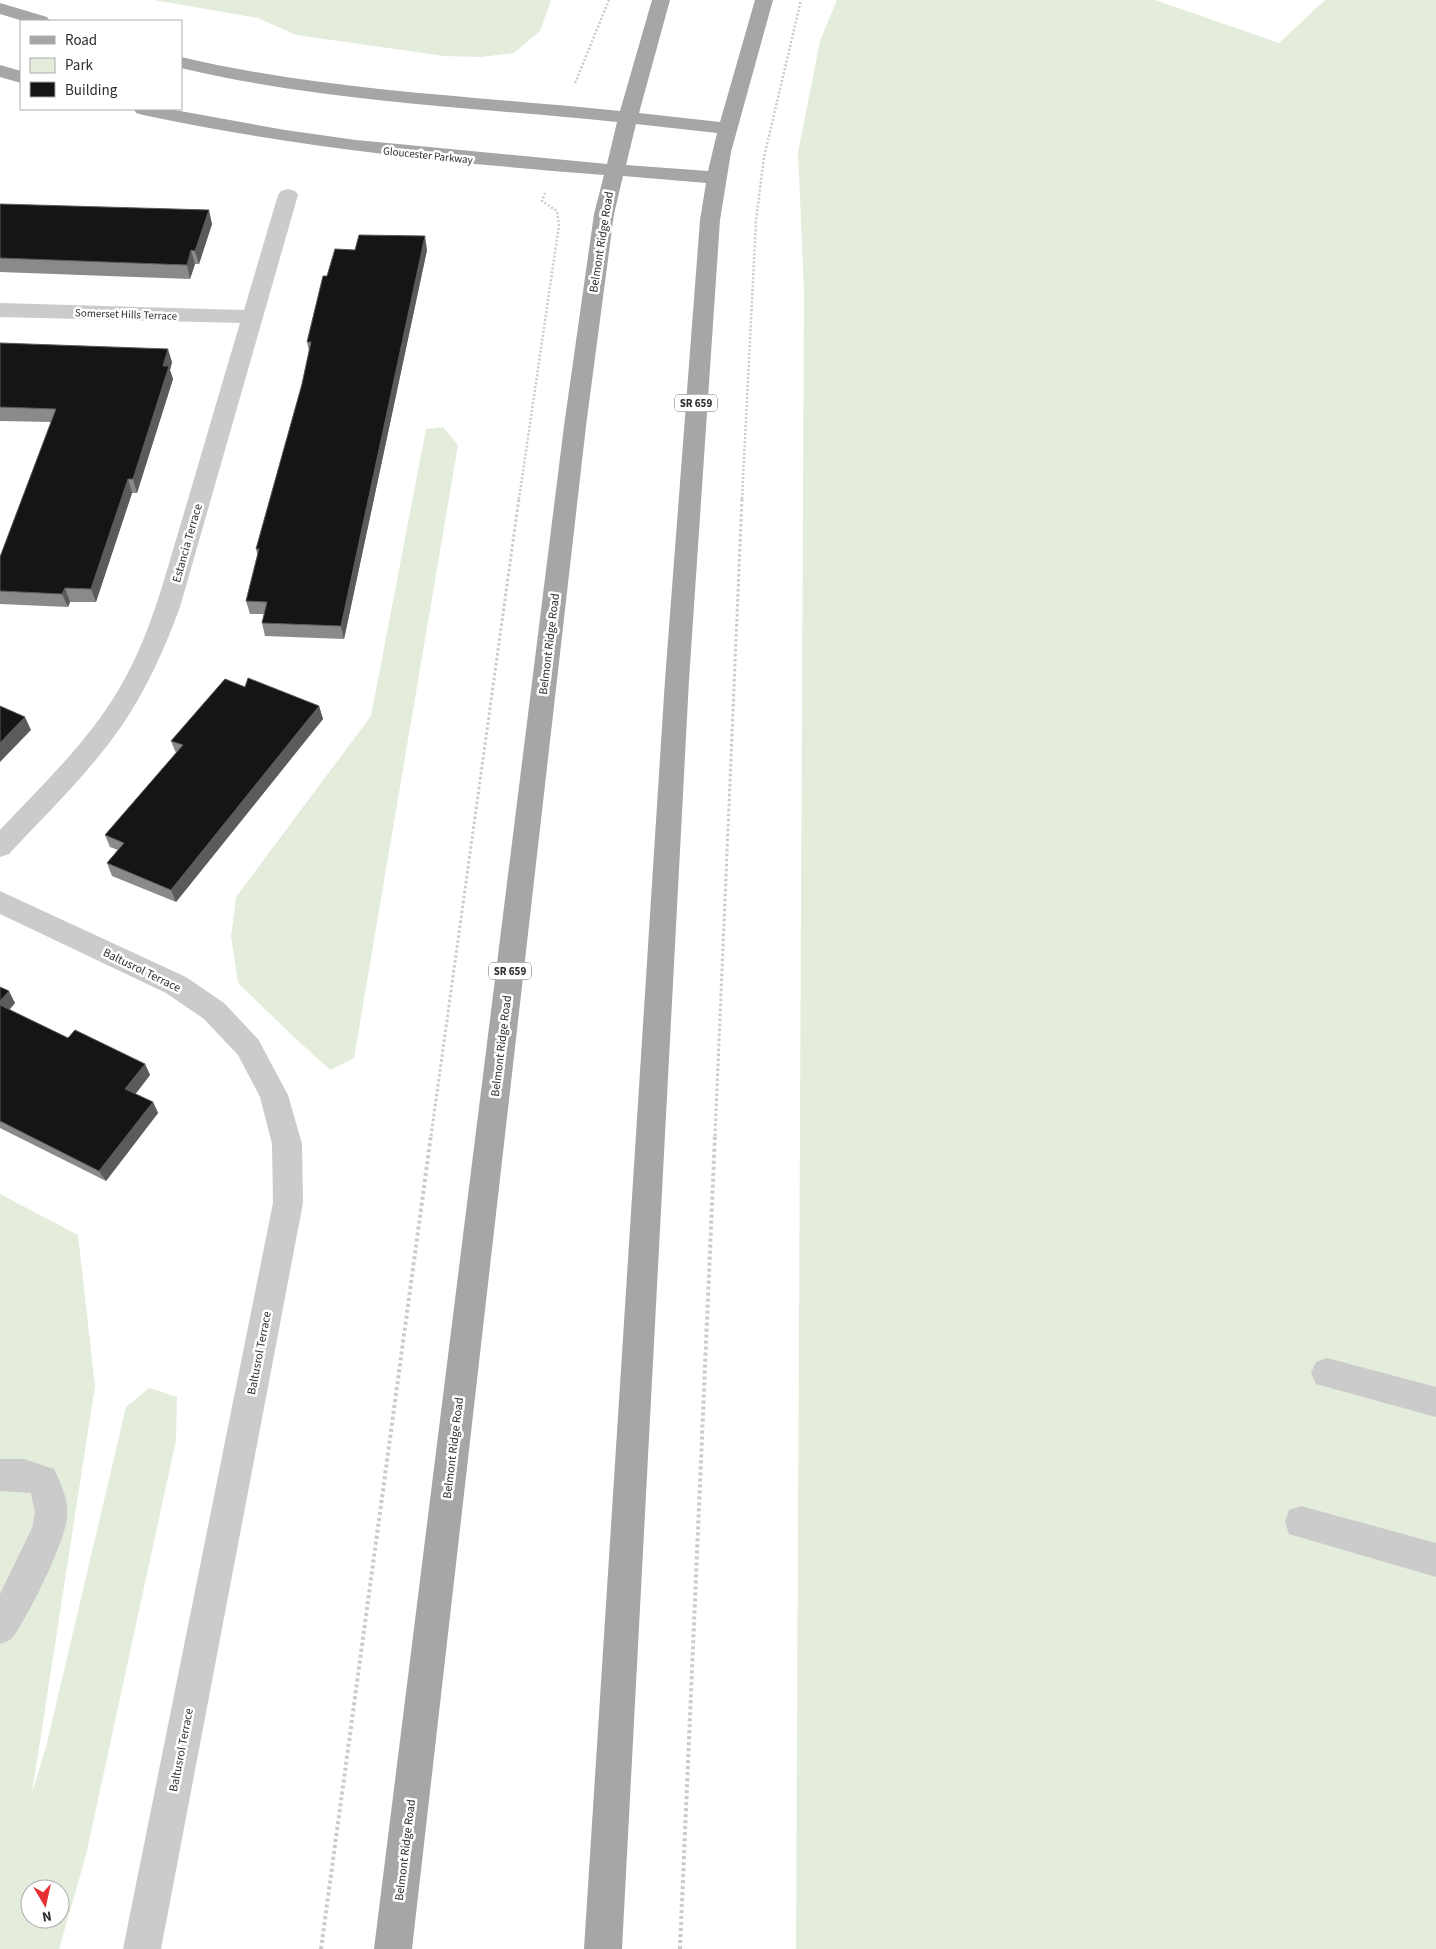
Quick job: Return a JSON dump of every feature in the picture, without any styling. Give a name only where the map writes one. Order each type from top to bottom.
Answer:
[{"type":"main road","name":"Belmont Ridge Road","points":[[393,1949],[574,426],[604,214],[614,169],[661,0]]},
{"type":"main road","name":"SR 659","points":[[603,1949],[677,680],[708,250],[716,178],[764,0]]},
{"type":"main road","points":[[0,8],[38,20]]},
{"type":"main road","points":[[182,62],[273,81],[350,91],[628,117],[728,129]]},
{"type":"main road","points":[[0,71],[20,77]]},
{"type":"main road","name":"Gloucester Parkway","points":[[148,110],[203,122],[386,151],[716,178]]},
{"type":"street","name":"Estancia Terrace","points":[[0,847],[93,745],[127,698],[155,644],[171,598],[288,195]]},
{"type":"street","name":"Somerset Hills Terrace","points":[[0,310],[252,318]]},
{"type":"street","name":"Baltusrol Terrace","points":[[0,902],[176,985],[214,1011],[248,1047],[274,1095],[287,1144],[288,1203],[142,1949]]},
{"type":"street","points":[[1326,1373],[1436,1402]]},
{"type":"street","points":[[0,1475],[24,1475],[43,1480],[51,1500],[51,1520],[40,1548],[0,1627]]},
{"type":"street","points":[[1301,1522],[1436,1560]]},
{"type":"path","points":[[569,112],[576,82],[609,0]]},
{"type":"path","points":[[680,1949],[752,276],[756,220],[764,156],[801,0]]},
{"type":"path","points":[[321,1949],[486,728],[559,225],[557,211],[542,201],[555,165]]},
{"type":"green space","points":[[154,0],[551,0],[540,31],[514,53],[481,57],[444,56],[296,35],[258,18]]},
{"type":"green space","points":[[837,0],[1155,0],[1279,43],[1325,0],[1436,0],[1436,1949],[796,1949],[804,291],[798,152],[820,41]]},
{"type":"green space","points":[[443,427],[458,445],[354,1058],[330,1070],[238,983],[231,937],[236,897],[371,716],[426,429]]},
{"type":"green space","points":[[0,1194],[78,1235],[95,1386],[32,1793],[46,1747],[126,1407],[149,1388],[177,1397],[176,1440],[86,1855],[70,1911],[70,1879],[20,1879],[20,1929],[65,1929],[59,1949],[0,1949]]},
{"type":"building","points":[[0,204],[209,210],[195,251],[191,250],[187,265],[0,258]]},
{"type":"building","points":[[359,235],[425,236],[341,626],[262,623],[267,602],[246,601],[259,549],[256,549],[302,384],[311,342],[307,342],[323,276],[327,276],[335,249],[355,250]]},
{"type":"building","points":[[0,343],[168,349],[163,366],[169,366],[133,479],[128,479],[91,589],[65,588],[62,594],[0,591],[0,557],[56,409],[0,407]]},
{"type":"building","points":[[248,678],[319,706],[171,890],[107,863],[124,843],[105,835],[183,745],[171,741],[225,679],[245,687]]},
{"type":"building","points":[[0,706],[25,717],[0,743]]},
{"type":"building","points":[[0,987],[9,991],[0,1001]]},
{"type":"building","points":[[0,1005],[68,1038],[75,1030],[145,1064],[125,1089],[153,1102],[99,1171],[0,1121]]}]
